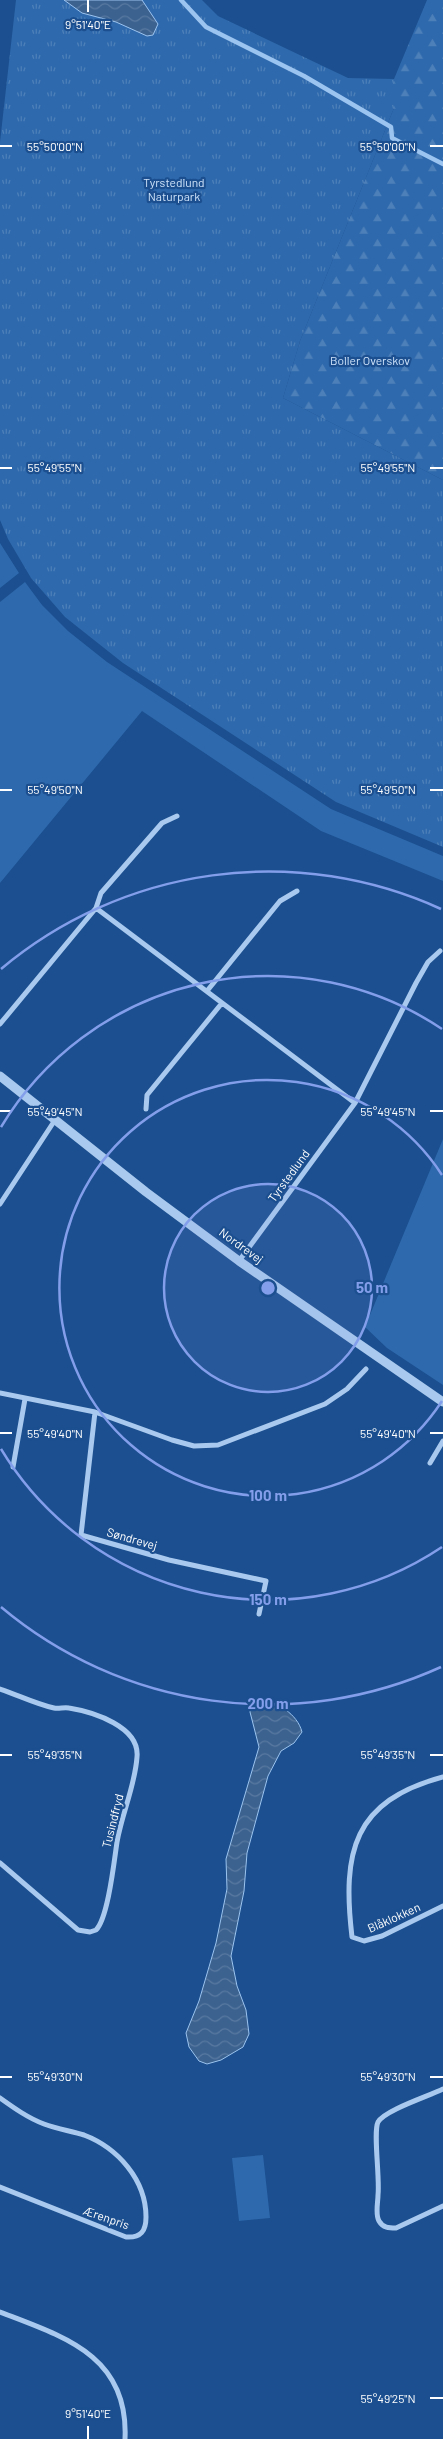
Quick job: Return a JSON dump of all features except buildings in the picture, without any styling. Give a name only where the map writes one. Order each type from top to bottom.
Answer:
[{"type":"street","points":[[0,1024],[96,908],[101,893],[162,824],[177,816]]},
{"type":"street","points":[[206,991],[280,901],[297,891]]},
{"type":"street","points":[[96,908],[355,1103]]},
{"type":"street","name":"Tyrstedlund","points":[[239,1262],[355,1103],[416,983],[428,962],[440,951]]},
{"type":"street","points":[[146,1109],[147,1095],[222,1003]]},
{"type":"street","name":"Nordrevej","points":[[0,1076],[146,1192],[239,1262],[443,1402]]},
{"type":"street","points":[[0,1204],[55,1120]]},
{"type":"street","points":[[0,1393],[95,1412],[194,1446],[218,1445],[325,1404],[347,1389],[366,1369]]},
{"type":"street","points":[[13,1467],[25,1399]]},
{"type":"street","name":"Søndrevej","points":[[95,1412],[81,1536],[169,1560],[266,1581],[259,1614]]},
{"type":"street","points":[[430,1463],[443,1441]]},
{"type":"street","name":"Tusindfryd","points":[[0,1689],[56,1708],[69,1708],[112,1722],[127,1731],[135,1740],[137,1755],[131,1792],[120,1826],[104,1916],[96,1930],[84,1932],[78,1930],[0,1863]]},
{"type":"street","name":"Blåklokken","points":[[443,1777],[418,1784],[394,1797],[367,1820],[355,1846],[348,1879],[352,1937],[364,1942],[382,1936],[443,1906]]},
{"type":"street","points":[[443,2089],[383,2116],[375,2131],[379,2187],[377,2210],[378,2220],[382,2226],[396,2228],[443,2206]]},
{"type":"street","name":"Ærenpris","points":[[0,2098],[42,2123],[93,2140],[119,2156],[139,2184],[145,2201],[145,2228],[141,2235],[135,2238],[126,2237],[0,2187]]},
{"type":"street","points":[[0,2312],[58,2334],[93,2356],[112,2377],[121,2398],[126,2420],[125,2439]]},
{"type":"green space","name":"Tyrstedlund Naturpark","points":[[16,0],[202,0],[218,16],[348,78],[394,79],[394,108],[300,341],[283,398],[443,480],[443,847],[336,802],[123,663],[65,617],[31,578],[8,539],[0,520],[0,142]]},
{"type":"green space","name":"Boller Overskov","points":[[427,0],[443,0],[443,480],[283,398],[300,341],[394,108],[394,79]]},
{"type":"green space","points":[[0,543],[19,573],[0,588]]},
{"type":"green space","points":[[25,582],[42,605],[68,631],[107,662],[331,809],[443,856],[443,881],[321,831],[142,711],[0,883],[0,602]]},
{"type":"green space","points":[[443,1139],[443,1385],[387,1348],[365,1327]]},
{"type":"green space","points":[[263,2155],[270,2218],[239,2221],[232,2158]]},
{"type":"water","points":[[64,0],[142,0],[158,24],[153,35],[147,36],[116,22],[82,13]]},
{"type":"water","points":[[260,1698],[273,1703],[291,1714],[296,1719],[302,1732],[294,1743],[281,1751],[268,1776],[247,1853],[244,1891],[231,1956],[237,1986],[246,2010],[249,2034],[243,2047],[221,2060],[207,2064],[199,2061],[189,2047],[186,2033],[199,2001],[216,1943],[227,1889],[226,1859],[259,1747],[250,1712],[251,1701]]},
{"type":"waterway","points":[[181,0],[206,27],[304,76],[391,127],[392,138],[443,164]]}]
